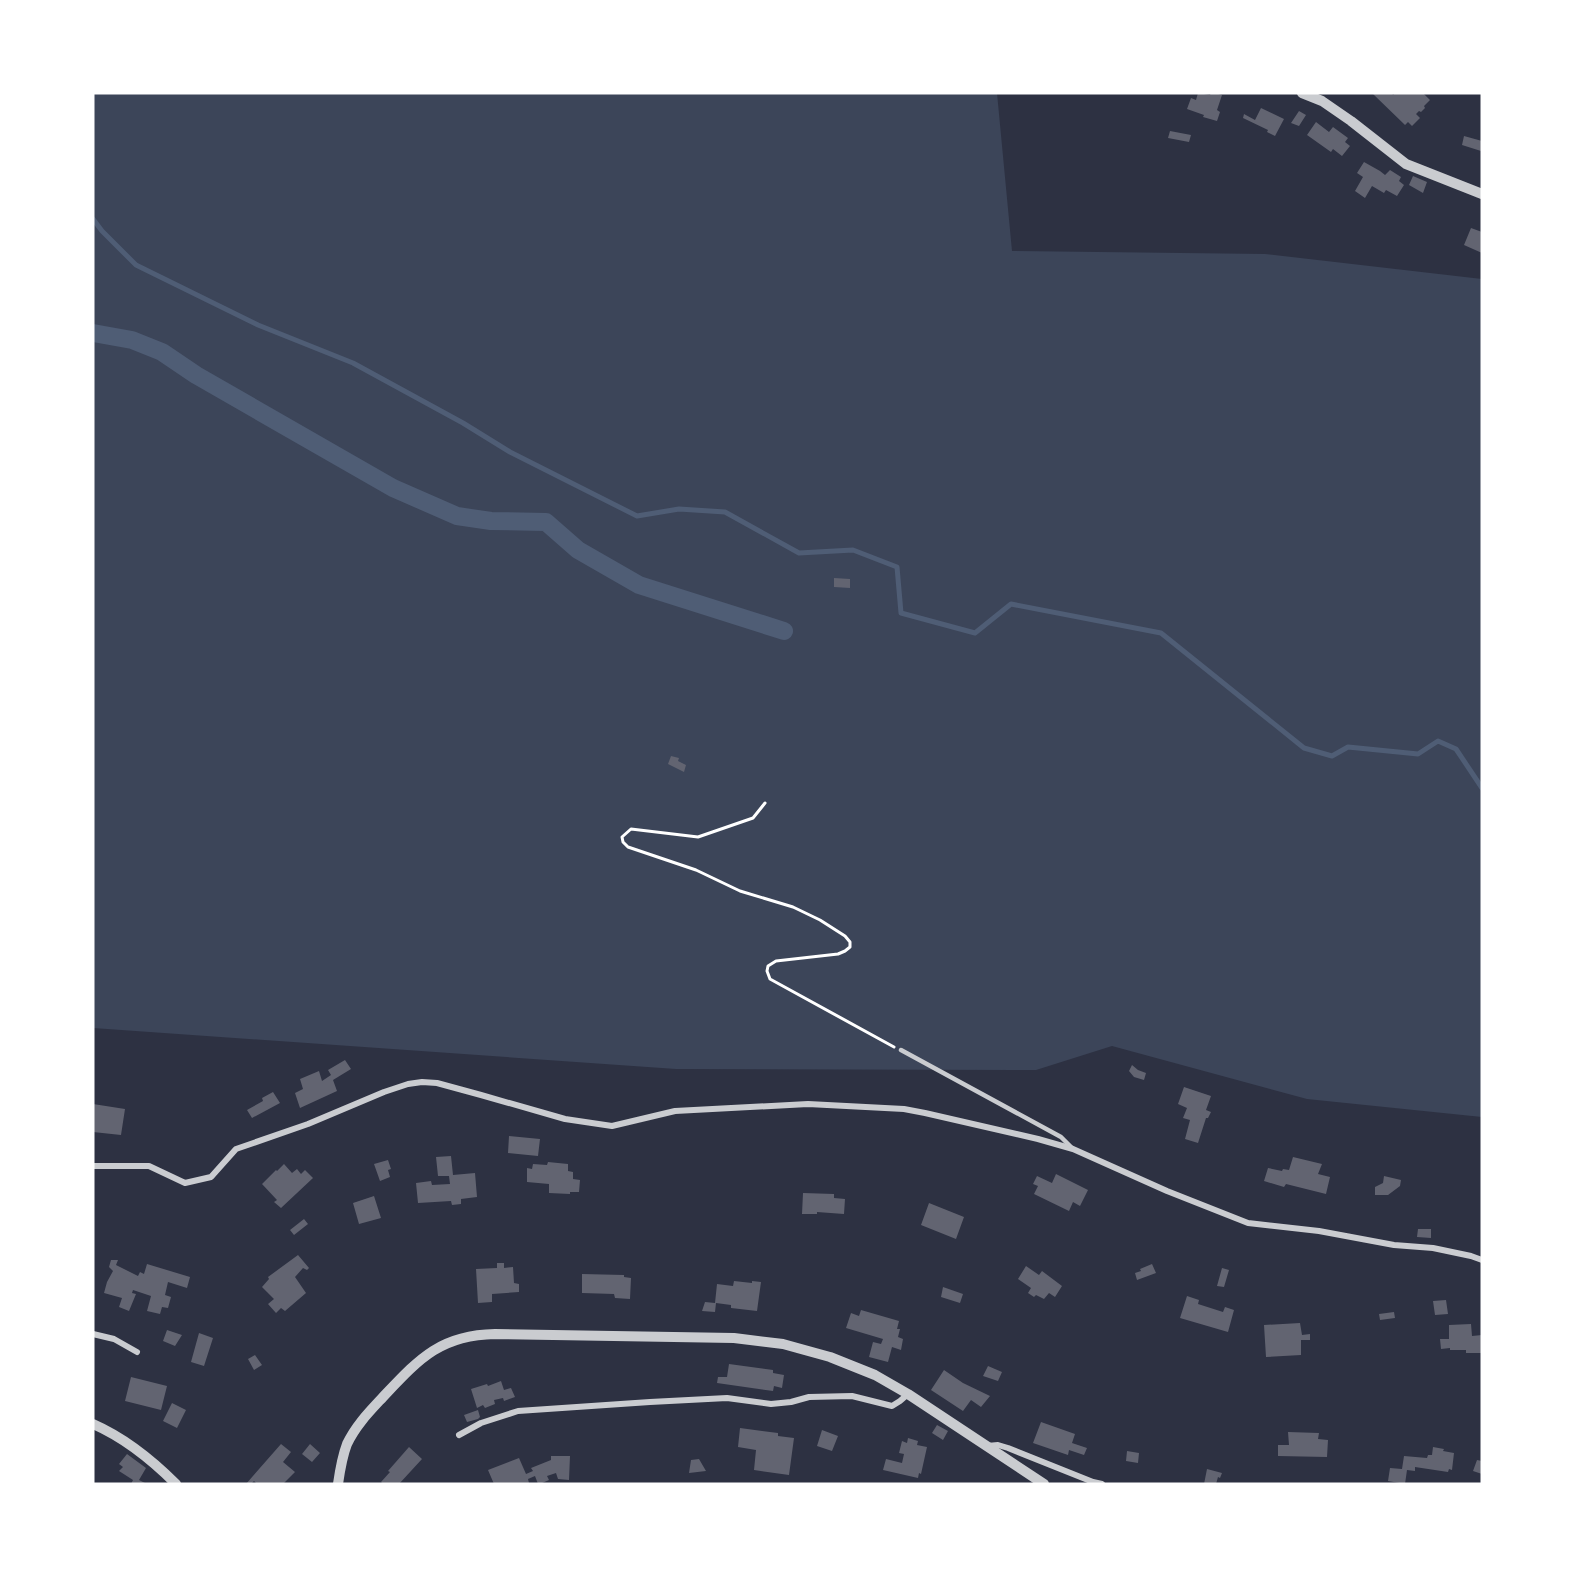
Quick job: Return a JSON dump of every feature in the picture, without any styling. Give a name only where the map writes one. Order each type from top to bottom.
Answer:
[{"type":"street","points":[[1302,93],[1322,102],[1406,164],[1482,194]]},
{"type":"street","points":[[93,1166],[149,1166],[185,1183],[211,1177],[236,1149],[308,1124],[384,1092],[422,1082],[437,1083],[565,1119],[612,1126],[675,1111],[808,1104],[904,1109],[1038,1139],[1072,1149],[1167,1191],[1248,1223],[1319,1231],[1394,1245],[1432,1248],[1482,1260]]},
{"type":"street","points":[[93,1334],[114,1339],[137,1352]]},
{"type":"street","points":[[338,1484],[347,1444],[370,1410],[424,1356],[450,1342],[477,1335],[705,1337],[783,1344],[830,1357],[875,1375],[908,1394],[1044,1484]]},
{"type":"street","points":[[459,1435],[481,1423],[518,1411],[719,1398],[771,1404],[820,1396],[852,1396],[892,1406],[908,1394]]},
{"type":"street","points":[[93,1424],[129,1443],[176,1484]]},
{"type":"street","points":[[987,1446],[998,1445],[1008,1448],[1102,1484]]},
{"type":"lane","points":[[901,1050],[1061,1137],[1072,1149]]},
{"type":"path","points":[[765,803],[753,818],[698,837],[631,829],[622,837],[623,842],[628,847],[696,870],[741,891],[794,907],[845,936],[850,942],[850,947],[845,951],[838,954],[776,961],[768,966],[770,979],[901,1050]]},
{"type":"shaded area","points":[[93,93],[997,93],[1012,251],[1265,254],[1482,279],[1482,1117],[1307,1099],[1112,1046],[1036,1070],[676,1069],[93,1028]]},
{"type":"building","points":[[1198,93],[1222,95],[1217,110],[1220,112],[1217,121],[1187,109],[1191,98],[1196,100]]},
{"type":"building","points":[[1372,93],[1392,93],[1393,95],[1395,93],[1423,93],[1430,100],[1421,112],[1416,114],[1420,118],[1412,126],[1408,122],[1405,125]]},
{"type":"building","points":[[1261,108],[1284,119],[1275,136],[1243,118],[1244,114],[1255,120]]},
{"type":"building","points":[[1299,111],[1306,115],[1299,126],[1291,123]]},
{"type":"building","points":[[1316,122],[1329,132],[1333,127],[1348,138],[1345,142],[1350,146],[1342,156],[1333,149],[1331,152],[1307,135]]},
{"type":"building","points":[[1170,131],[1191,135],[1189,142],[1168,138]]},
{"type":"building","points":[[1464,136],[1482,141],[1481,151],[1462,145]]},
{"type":"building","points":[[1364,162],[1385,175],[1390,170],[1401,177],[1399,181],[1404,185],[1397,196],[1386,190],[1384,193],[1372,186],[1365,198],[1355,191],[1363,177],[1357,173]]},
{"type":"building","points":[[1413,176],[1427,182],[1423,193],[1409,185]]},
{"type":"building","points":[[1471,228],[1482,232],[1482,253],[1464,245]]},
{"type":"building","points":[[834,578],[850,579],[850,588],[834,587]]},
{"type":"building","points":[[671,756],[679,758],[678,761],[686,765],[684,772],[668,764]]},
{"type":"building","points":[[345,1060],[351,1069],[333,1080],[337,1091],[300,1108],[295,1093],[303,1089],[300,1079],[319,1071],[322,1081],[331,1075],[328,1070]]},
{"type":"building","points":[[1132,1065],[1146,1073],[1144,1080],[1134,1077],[1129,1071]]},
{"type":"building","points":[[1184,1087],[1211,1096],[1206,1110],[1211,1112],[1206,1118],[1198,1143],[1185,1139],[1190,1120],[1183,1118],[1187,1108],[1178,1104]]},
{"type":"building","points":[[273,1092],[280,1103],[252,1118],[247,1110]]},
{"type":"building","points":[[93,1104],[125,1109],[121,1135],[93,1132]]},
{"type":"building","points":[[509,1136],[540,1139],[538,1156],[508,1153]]},
{"type":"building","points":[[451,1156],[453,1175],[475,1173],[477,1197],[461,1199],[461,1204],[452,1205],[451,1201],[418,1203],[416,1183],[431,1181],[432,1185],[450,1184],[449,1176],[438,1176],[436,1157]]},
{"type":"building","points":[[1293,1157],[1322,1164],[1318,1174],[1330,1177],[1326,1194],[1264,1181],[1268,1168],[1289,1170]]},
{"type":"building","points":[[388,1160],[391,1169],[388,1170],[390,1177],[380,1181],[374,1164]]},
{"type":"building","points":[[548,1162],[568,1164],[568,1171],[573,1172],[573,1179],[580,1180],[579,1192],[549,1193],[549,1184],[527,1182],[527,1168],[532,1169],[533,1164],[547,1165]]},
{"type":"building","points":[[284,1164],[292,1173],[297,1169],[301,1174],[305,1170],[313,1178],[281,1208],[274,1202],[277,1200],[262,1184]]},
{"type":"building","points":[[1056,1174],[1088,1190],[1080,1206],[1073,1202],[1069,1211],[1034,1194],[1038,1186],[1033,1184],[1037,1176],[1052,1183]]},
{"type":"building","points":[[1384,1176],[1401,1180],[1400,1186],[1388,1195],[1375,1195],[1375,1187],[1383,1183]]},
{"type":"building","points":[[803,1193],[834,1194],[834,1198],[845,1199],[844,1214],[817,1212],[817,1214],[802,1214]]},
{"type":"building","points":[[374,1196],[381,1218],[359,1224],[353,1203]]},
{"type":"building","points":[[929,1203],[964,1217],[956,1239],[921,1225]]},
{"type":"building","points":[[304,1219],[308,1224],[294,1235],[290,1230]]},
{"type":"building","points":[[1418,1229],[1431,1229],[1431,1238],[1417,1237]]},
{"type":"building","points":[[298,1255],[309,1268],[307,1270],[303,1268],[295,1277],[306,1293],[285,1311],[281,1308],[276,1313],[268,1304],[274,1299],[262,1287],[269,1279],[268,1277]]},
{"type":"building","points":[[111,1260],[118,1260],[116,1265],[138,1276],[140,1272],[144,1274],[147,1264],[190,1277],[187,1288],[168,1282],[165,1295],[171,1297],[168,1308],[162,1307],[160,1314],[147,1311],[151,1296],[133,1290],[132,1293],[136,1294],[129,1311],[119,1307],[122,1298],[104,1293],[113,1271],[109,1267]]},
{"type":"building","points":[[497,1263],[504,1263],[504,1268],[513,1267],[514,1283],[519,1284],[519,1292],[492,1294],[492,1302],[478,1303],[476,1269],[497,1268]]},
{"type":"building","points":[[1152,1264],[1156,1273],[1137,1280],[1135,1273]]},
{"type":"building","points":[[1026,1266],[1039,1275],[1042,1271],[1062,1286],[1055,1297],[1049,1293],[1044,1299],[1028,1293],[1031,1288],[1018,1279]]},
{"type":"building","points":[[1222,1268],[1229,1270],[1224,1287],[1217,1286]]},
{"type":"building","points":[[582,1274],[624,1275],[624,1277],[631,1278],[630,1299],[615,1298],[614,1294],[582,1293]]},
{"type":"building","points":[[734,1281],[761,1282],[757,1311],[731,1308],[731,1305],[716,1303],[715,1312],[702,1311],[705,1302],[715,1303],[717,1284],[733,1286]]},
{"type":"building","points":[[943,1287],[963,1294],[960,1303],[941,1297]]},
{"type":"building","points":[[1187,1296],[1199,1300],[1198,1304],[1223,1312],[1225,1307],[1234,1310],[1228,1332],[1180,1318]]},
{"type":"building","points":[[1446,1300],[1448,1314],[1435,1315],[1433,1301]]},
{"type":"building","points":[[861,1310],[899,1321],[898,1337],[903,1339],[901,1350],[892,1347],[888,1362],[869,1357],[873,1342],[881,1344],[883,1339],[846,1328],[851,1313],[859,1316]]},
{"type":"building","points":[[1394,1312],[1395,1318],[1380,1320],[1379,1314]]},
{"type":"building","points":[[1300,1323],[1302,1335],[1310,1334],[1310,1340],[1301,1340],[1301,1355],[1266,1357],[1264,1325]]},
{"type":"building","points":[[1471,1324],[1472,1336],[1482,1335],[1482,1353],[1466,1353],[1466,1350],[1450,1350],[1450,1348],[1441,1349],[1440,1339],[1449,1339],[1449,1325]]},
{"type":"building","points":[[167,1330],[182,1335],[175,1346],[163,1341]]},
{"type":"building","points":[[199,1333],[213,1338],[204,1366],[191,1362]]},
{"type":"building","points":[[255,1355],[262,1365],[254,1370],[248,1359]]},
{"type":"building","points":[[729,1364],[773,1370],[773,1373],[784,1375],[782,1388],[774,1386],[773,1391],[717,1383],[718,1377],[727,1377]]},
{"type":"building","points":[[988,1366],[1002,1372],[998,1381],[983,1376]]},
{"type":"building","points":[[944,1370],[963,1383],[990,1396],[981,1407],[971,1400],[963,1411],[931,1390]]},
{"type":"building","points":[[131,1377],[167,1386],[161,1410],[125,1401]]},
{"type":"building","points":[[501,1381],[504,1390],[511,1388],[515,1397],[504,1401],[503,1398],[494,1400],[495,1404],[477,1408],[471,1389]]},
{"type":"building","points":[[172,1403],[186,1410],[177,1428],[163,1421]]},
{"type":"building","points":[[478,1410],[480,1417],[467,1422],[464,1415]]},
{"type":"building","points":[[1041,1422],[1075,1434],[1072,1443],[1087,1448],[1084,1455],[1069,1450],[1068,1455],[1033,1443]]},
{"type":"building","points":[[937,1425],[948,1431],[943,1440],[932,1433]]},
{"type":"building","points":[[740,1428],[778,1433],[778,1436],[794,1438],[789,1475],[754,1470],[756,1450],[738,1447]]},
{"type":"building","points":[[822,1430],[838,1436],[832,1451],[817,1446]]},
{"type":"building","points":[[1288,1432],[1319,1433],[1318,1439],[1328,1440],[1327,1457],[1278,1456],[1278,1445],[1289,1445]]},
{"type":"building","points":[[908,1438],[918,1441],[917,1445],[927,1447],[918,1478],[883,1470],[886,1459],[902,1463],[904,1454],[899,1453],[902,1441],[907,1443]]},
{"type":"building","points":[[281,1444],[291,1452],[283,1462],[295,1472],[283,1484],[257,1484],[254,1481],[246,1484]]},
{"type":"building","points":[[310,1444],[320,1453],[312,1462],[302,1454]]},
{"type":"building","points":[[409,1447],[422,1459],[399,1484],[383,1484],[381,1482],[390,1472],[388,1471]]},
{"type":"building","points":[[1433,1447],[1454,1453],[1452,1470],[1449,1469],[1448,1472],[1415,1467],[1415,1471],[1407,1470],[1405,1484],[1388,1481],[1390,1468],[1402,1469],[1404,1456],[1427,1458],[1428,1455],[1432,1455]]},
{"type":"building","points":[[1127,1451],[1139,1453],[1138,1463],[1126,1461]]},
{"type":"building","points":[[127,1454],[146,1468],[139,1480],[147,1484],[131,1484],[133,1480],[119,1471],[123,1467],[119,1464]]},
{"type":"building","points":[[551,1456],[570,1456],[569,1480],[558,1479],[556,1473],[547,1476],[549,1480],[540,1484],[535,1476],[528,1479],[527,1484],[494,1484],[488,1470],[519,1458],[526,1474],[533,1471],[531,1468],[551,1460]]},
{"type":"building","points":[[699,1459],[706,1471],[689,1473],[691,1460]]},
{"type":"building","points":[[1477,1460],[1482,1461],[1482,1474],[1473,1471]]},
{"type":"building","points":[[1207,1469],[1222,1473],[1216,1484],[1204,1484]]},
{"type":"waterway","points":[[93,219],[136,265],[258,325],[353,363],[463,423],[510,452],[637,516],[679,509],[725,512],[799,553],[853,550],[897,567],[901,613],[975,633],[1011,604],[1161,633],[1304,748],[1332,756],[1348,747],[1418,754],[1438,741],[1456,749],[1482,788]]},
{"type":"waterway","points":[[93,333],[132,340],[162,352],[196,375],[393,488],[457,516],[491,521],[546,522],[578,550],[639,585],[784,631]]}]
